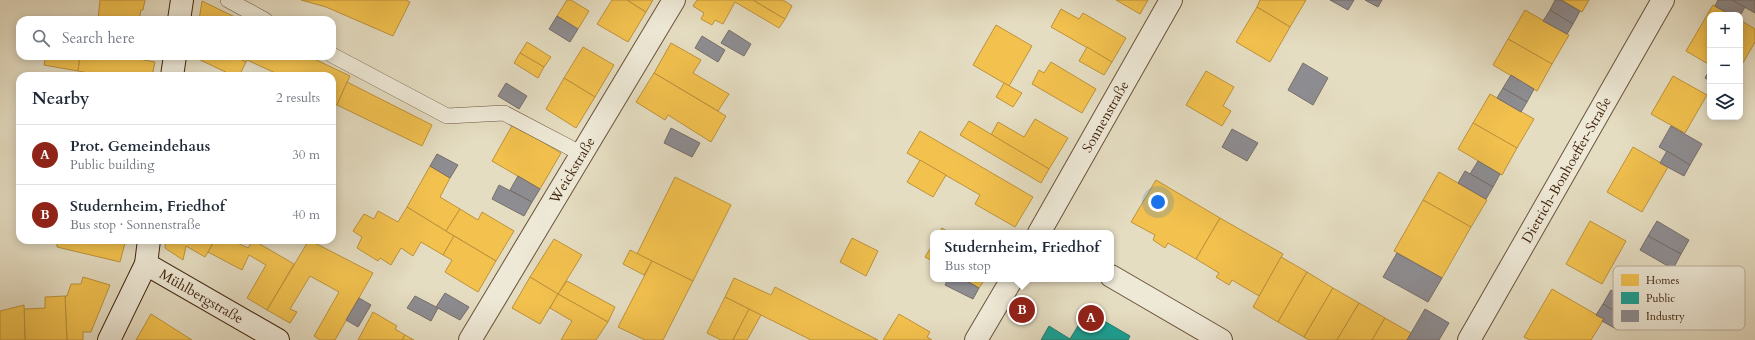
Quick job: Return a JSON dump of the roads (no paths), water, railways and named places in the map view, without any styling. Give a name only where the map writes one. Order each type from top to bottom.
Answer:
[{"type":"street","points":[[180,16],[182,0]]},
{"type":"street","name":"Weickstraße","points":[[470,340],[674,0]]},
{"type":"street","name":"Sonnenstraße","points":[[1041,230],[1171,0]]},
{"type":"street","name":"Dietrich-Bonhoeffer-Straße","points":[[1469,340],[1663,0]]},
{"type":"street","points":[[172,72],[174,60]]},
{"type":"street","points":[[108,340],[146,264],[148,244]]},
{"type":"street","name":"Mühlbergstraße","points":[[146,264],[278,340]]},
{"type":"street","points":[[1114,278],[1221,340]]},
{"type":"street","points":[[976,340],[1010,282]]},
{"type":"lane","points":[[228,0],[258,16]]},
{"type":"lane","points":[[336,57],[447,116],[504,113],[582,154]]},
{"type":"place","name":"Studernheim, Friedhof","points":[[1022,310]]},
{"type":"place","name":"Prot. Gemeindehaus","points":[[1091,318]]}]
